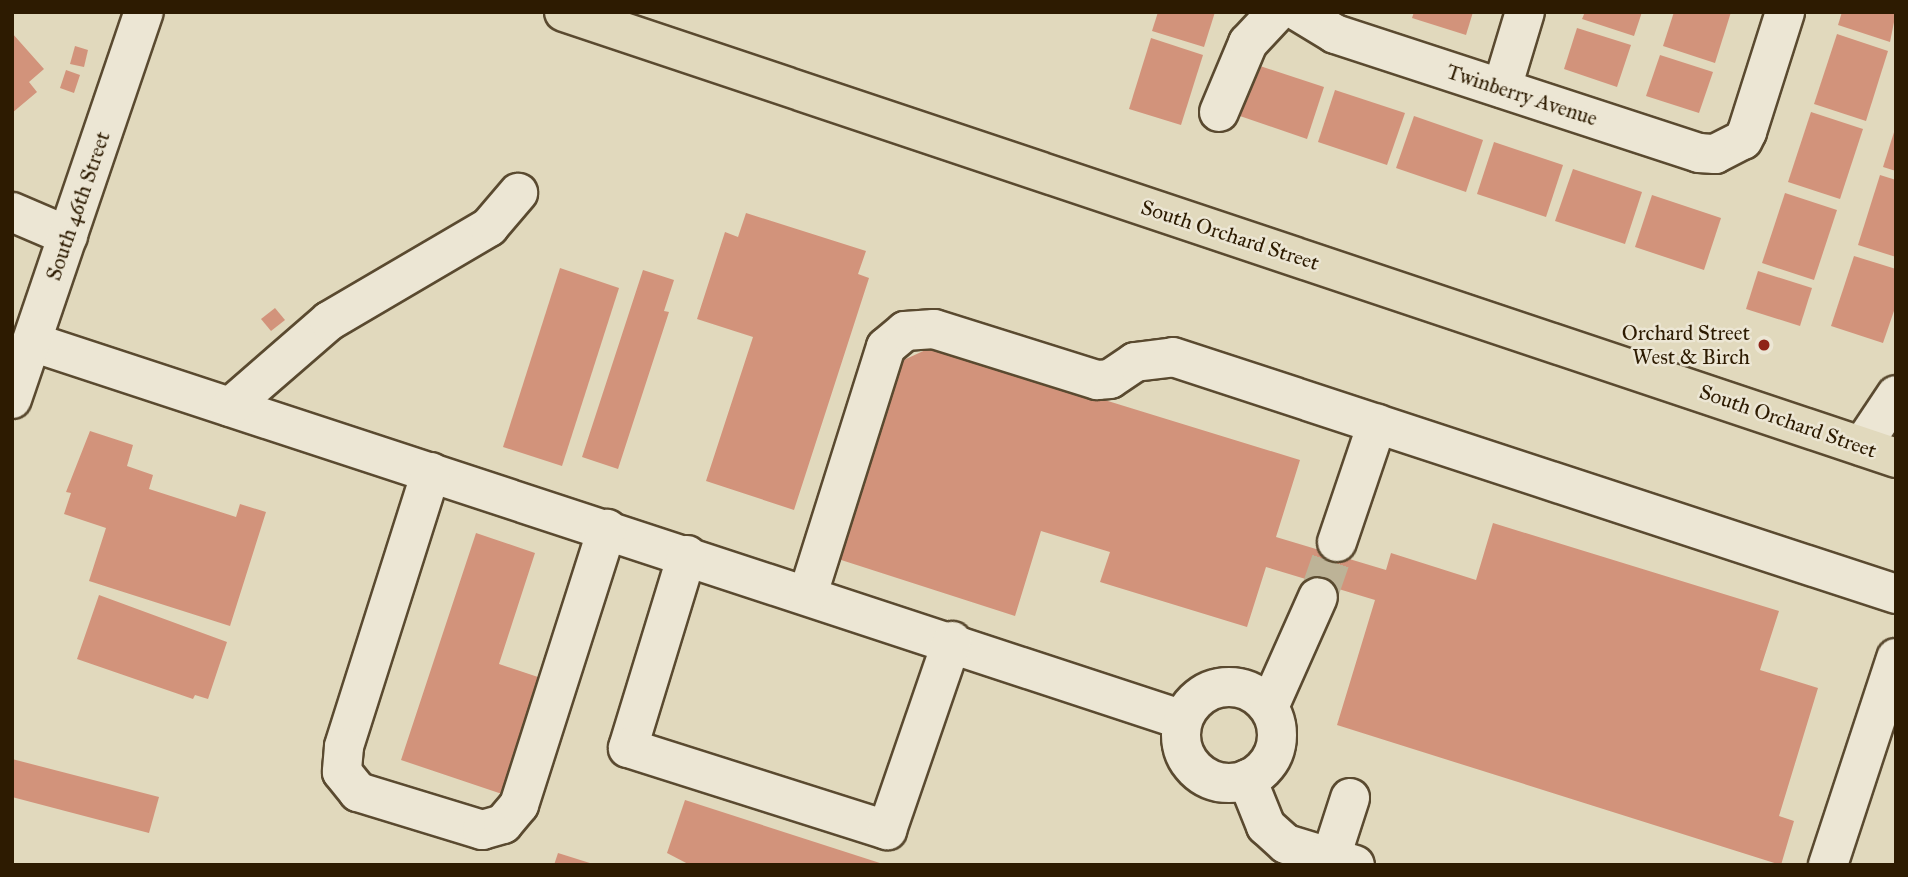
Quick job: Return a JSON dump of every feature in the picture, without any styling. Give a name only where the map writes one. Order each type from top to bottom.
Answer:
[{"type":"main road","name":"South Orchard Street","points":[[564,12],[1879,452]]},
{"type":"street","name":"South 46th Street","points":[[12,399],[144,12]]},
{"type":"street","points":[[1502,88],[1525,12]]},
{"type":"street","name":"Twinberry Avenue","points":[[1293,14],[1335,34],[1699,153],[1715,154],[1743,140],[1785,12]]},
{"type":"street","points":[[1219,112],[1248,43],[1293,14]]},
{"type":"street","points":[[230,407],[329,321],[489,227],[518,193]]},
{"type":"street","points":[[12,212],[68,236]]},
{"type":"street","points":[[808,594],[886,347],[905,331],[934,329],[1097,380],[1110,379],[1135,362],[1173,357],[1896,594]]},
{"type":"street","points":[[32,342],[952,641],[1183,720]]},
{"type":"street","points":[[1879,452],[1896,396]]},
{"type":"street","points":[[1338,542],[1377,424]]},
{"type":"street","points":[[431,472],[344,747],[342,772],[358,792],[482,830],[503,824],[519,805],[607,529]]},
{"type":"street","points":[[687,555],[628,748],[887,830],[952,641]]},
{"type":"street","points":[[1269,707],[1318,597]]},
{"type":"street","points":[[1828,865],[1896,658]]},
{"type":"street","points":[[1214,688],[1245,689],[1269,707],[1275,720],[1276,749],[1259,772],[1247,779],[1220,782],[1196,770],[1182,747],[1183,720],[1201,695],[1214,688]]},
{"type":"street","points":[[1247,779],[1266,826],[1286,844],[1343,861],[1350,798]]},
{"type":"building","points":[[1158,12],[1215,12],[1204,47],[1152,31]]},
{"type":"building","points":[[1414,12],[1473,12],[1466,35],[1412,18]]},
{"type":"building","points":[[1585,12],[1642,12],[1634,36],[1582,19]]},
{"type":"building","points":[[1674,12],[1731,12],[1715,63],[1663,46]]},
{"type":"building","points":[[1842,12],[1896,12],[1890,42],[1838,25]]},
{"type":"building","points":[[1577,28],[1631,45],[1617,87],[1564,69]]},
{"type":"building","points":[[12,33],[44,69],[29,82],[37,92],[12,113]]},
{"type":"building","points":[[1837,34],[1888,51],[1866,121],[1814,104]]},
{"type":"building","points":[[1151,38],[1203,55],[1181,125],[1129,109]]},
{"type":"building","points":[[75,46],[88,50],[84,67],[70,64]]},
{"type":"building","points":[[1660,55],[1713,72],[1699,113],[1646,96]]},
{"type":"building","points":[[1254,64],[1324,87],[1307,139],[1237,115]]},
{"type":"building","points":[[66,70],[80,75],[74,93],[60,88]]},
{"type":"building","points":[[1335,90],[1405,113],[1387,165],[1318,142]]},
{"type":"building","points":[[1811,112],[1863,129],[1840,199],[1788,182]]},
{"type":"building","points":[[1414,116],[1483,140],[1466,192],[1396,168]]},
{"type":"building","points":[[1896,129],[1896,171],[1883,167]]},
{"type":"building","points":[[1494,142],[1563,165],[1546,217],[1477,194]]},
{"type":"building","points":[[1573,169],[1642,192],[1625,244],[1555,221]]},
{"type":"building","points":[[1880,175],[1896,180],[1896,257],[1858,245]]},
{"type":"building","points":[[1785,193],[1837,210],[1814,280],[1762,263]]},
{"type":"building","points":[[1652,195],[1721,218],[1704,270],[1635,247]]},
{"type":"building","points":[[746,213],[866,251],[858,274],[869,278],[794,510],[706,481],[753,337],[697,319],[725,232],[738,237]]},
{"type":"building","points":[[1854,256],[1896,269],[1896,305],[1883,343],[1831,326]]},
{"type":"building","points":[[560,268],[619,288],[562,466],[503,447]]},
{"type":"building","points":[[643,270],[674,280],[664,311],[669,312],[618,469],[582,457]]},
{"type":"building","points":[[1758,271],[1812,288],[1800,326],[1746,309]]},
{"type":"building","points":[[275,308],[285,320],[271,331],[261,319]]},
{"type":"building","points":[[932,347],[1300,460],[1276,537],[1386,570],[1391,553],[1476,580],[1493,523],[1779,611],[1760,670],[1818,688],[1779,816],[1794,821],[1781,865],[1337,725],[1375,600],[1266,567],[1247,627],[1100,582],[1110,552],[1041,531],[1015,616],[835,558],[895,364]]},
{"type":"building","points":[[90,431],[133,445],[127,466],[153,475],[149,489],[236,517],[240,504],[266,512],[230,626],[89,581],[106,528],[64,514],[71,493],[66,492]]},
{"type":"building","points":[[476,533],[535,553],[499,664],[547,680],[529,715],[502,794],[401,760]]},
{"type":"building","points":[[99,595],[227,642],[208,699],[195,695],[193,699],[77,659]]},
{"type":"building","points":[[12,759],[159,797],[149,833],[12,797]]},
{"type":"building","points":[[685,800],[883,865],[690,865],[667,853]]},
{"type":"building","points":[[558,853],[593,864],[593,865],[554,865]]},
{"type":"tunnel","points":[[1318,597],[1337,542]]},
{"type":"place","name":"Orchard Street West & Birch","points":[[1764,345]]}]
